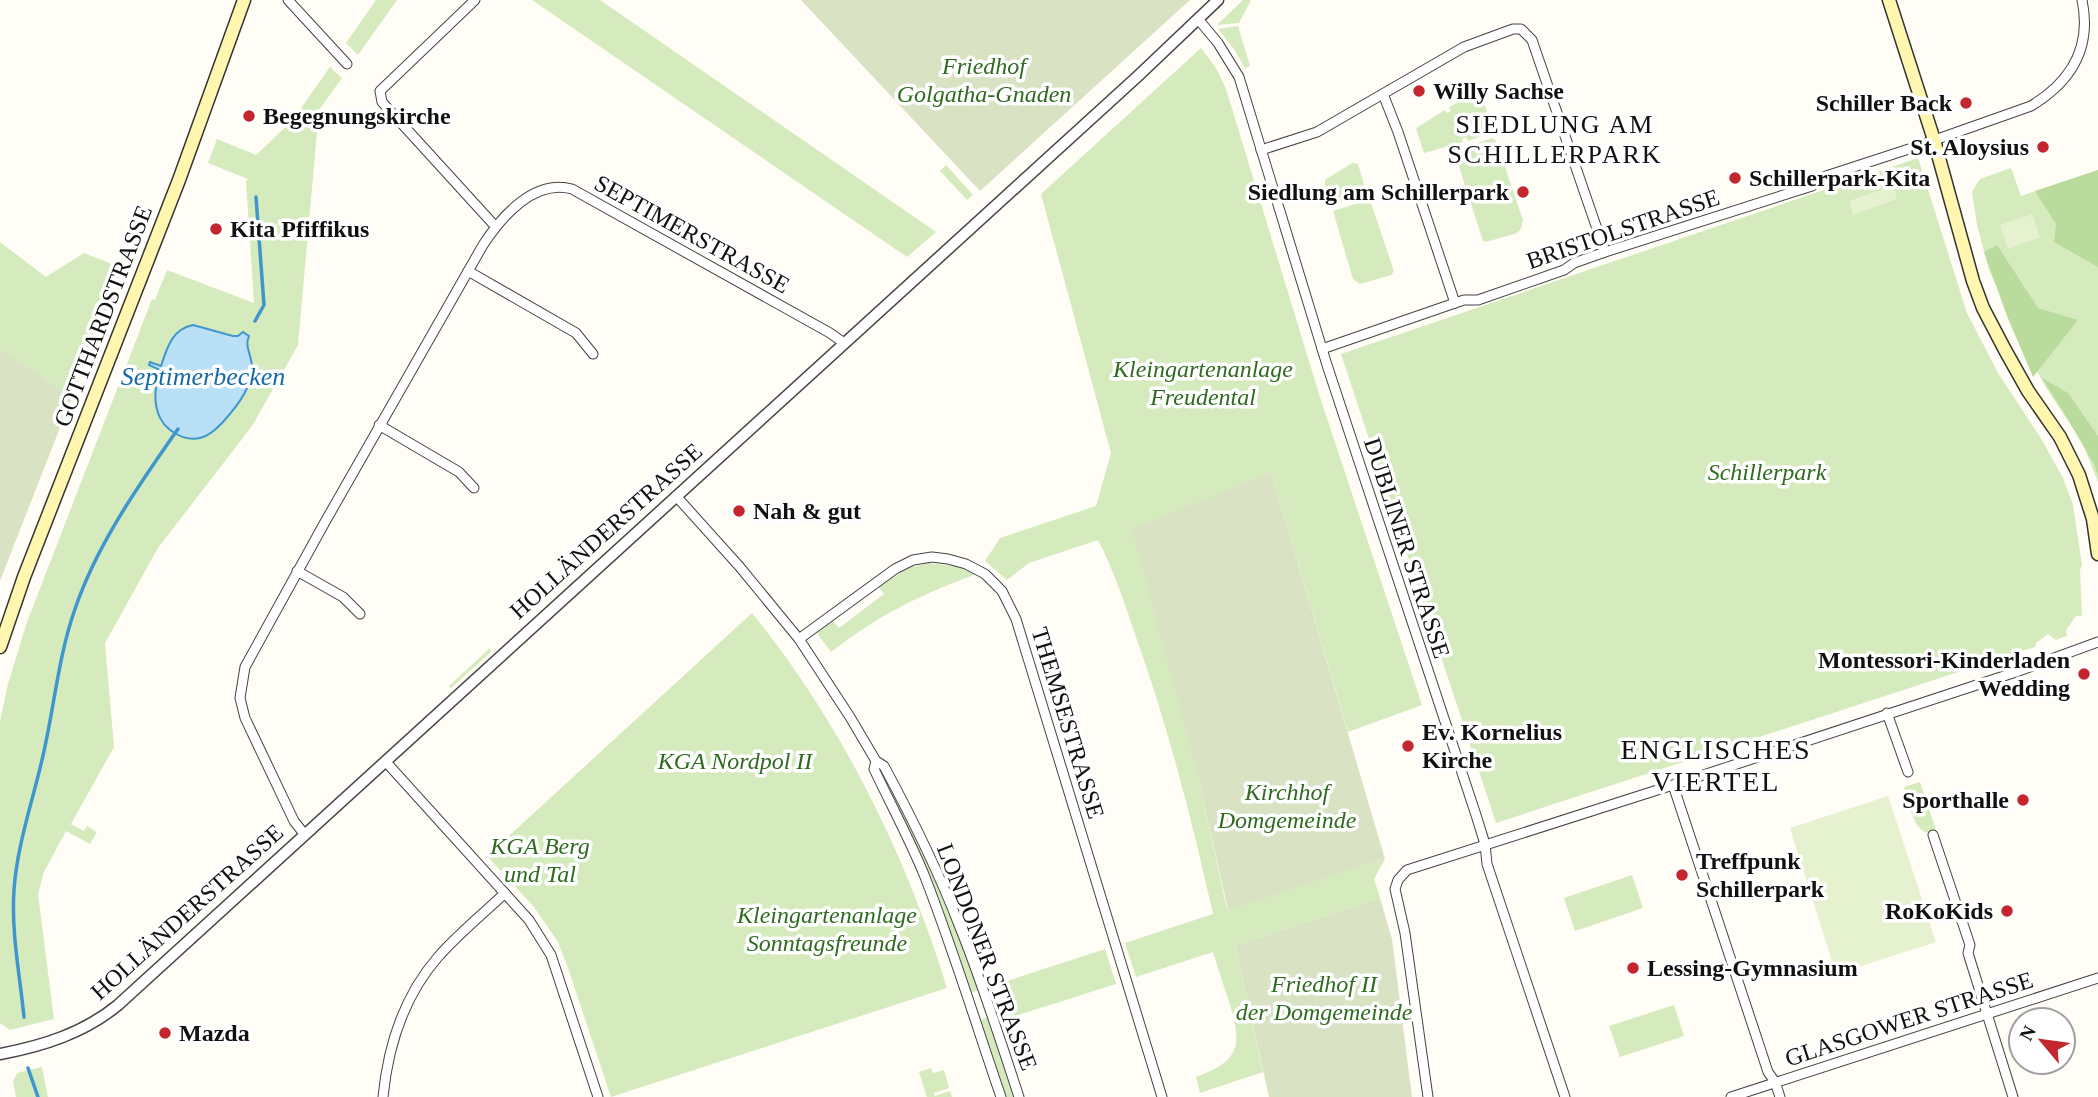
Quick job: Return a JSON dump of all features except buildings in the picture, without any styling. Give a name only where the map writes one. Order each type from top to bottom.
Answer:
[{"type":"main road","name":"GOTTHARDSTRASSE","points":[[0,648],[24,577],[179,180],[244,0]]},
{"type":"main road","points":[[1889,0],[1934,140],[1963,251],[1983,308],[2025,386],[2071,456],[2089,500],[2098,554]]},
{"type":"street","points":[[288,0],[348,64]]},
{"type":"street","points":[[475,0],[380,91],[382,102],[495,226]]},
{"type":"street","name":"HOLLÄNDERSTRASSE","points":[[0,1054],[62,1038],[111,1011],[1218,0]]},
{"type":"street","name":"BRISTOLSTRASSE","points":[[1322,349],[1454,303],[1478,300],[1564,270],[1574,263],[1605,252],[1812,186],[1823,177],[2031,106],[2060,85],[2074,67],[2080,53],[2085,18],[2082,0]]},
{"type":"street","name":"DUBLINER STRASSE","points":[[1198,19],[1219,43],[1239,77],[1322,349],[1485,844],[1487,864],[1565,1097]]},
{"type":"street","points":[[1261,150],[1317,132],[1471,44],[1513,29],[1521,29],[1532,40],[1541,63],[1605,252]]},
{"type":"street","points":[[1383,93],[1454,303]]},
{"type":"street","name":"SEPTIMERSTRASSE","points":[[305,835],[281,797],[245,718],[240,698],[249,656],[495,226],[525,199],[538,192],[551,187],[572,189],[844,343]]},
{"type":"street","points":[[468,271],[576,333],[593,354]]},
{"type":"street","points":[[379,425],[459,472],[474,488]]},
{"type":"street","name":"LONDONER STRASSE","points":[[676,496],[739,566],[799,639],[876,761],[884,766],[936,869],[982,985],[1019,1097]]},
{"type":"street","name":"THEMSESTRASSE","points":[[799,639],[887,574],[913,560],[940,558],[971,565],[985,574],[1002,591],[1016,619],[1162,1097]]},
{"type":"street","points":[[297,571],[343,597],[360,614]]},
{"type":"street","points":[[1428,1097],[1405,933],[1395,889],[1398,880],[1407,870],[2016,672],[2098,642]]},
{"type":"street","points":[[1887,713],[1908,772]]},
{"type":"street","name":"LONDONER STRASSE","points":[[876,761],[874,769],[925,877],[1001,1097]]},
{"type":"street","points":[[386,762],[505,893],[528,920],[551,955],[598,1097]]},
{"type":"street","points":[[1673,785],[1768,1072],[1780,1097]]},
{"type":"street","points":[[1933,835],[1970,945],[1968,953],[2013,1097]]},
{"type":"street","points":[[383,1097],[394,1038],[411,997],[440,954],[505,893]]},
{"type":"street","name":"GLASGOWER STRASSE","points":[[1731,1097],[2098,978]]},
{"type":"green space","points":[[376,0],[397,0],[358,55],[346,43]]},
{"type":"green space","points":[[532,0],[600,0],[936,232],[907,257]]},
{"type":"green space","name":"Friedhof Golgatha-Gnaden","points":[[801,0],[1190,0],[980,191]]},
{"type":"green space","points":[[1243,0],[1251,0],[1239,23],[1217,25]]},
{"type":"green space","points":[[1238,26],[1250,66],[1245,68],[1218,29]]},
{"type":"green space","name":"Kleingartenanlage Freudental","points":[[1201,48],[1216,68],[1226,89],[1319,394],[1422,705],[1348,732],[1271,472],[1197,772],[1227,909],[1385,859],[1374,879],[1380,898],[1235,945],[1263,1072],[1200,1093],[1196,1077],[1229,1059],[1236,1042],[1234,1020],[1213,952],[1136,977],[1125,943],[1213,914],[1170,742],[1114,577],[1098,540],[1029,563],[1007,580],[985,561],[1000,538],[1096,506],[1111,453],[1041,194]]},
{"type":"green space","points":[[330,67],[342,78],[319,110],[298,345],[252,426],[158,548],[105,643],[114,747],[71,824],[84,831],[87,826],[97,832],[90,844],[66,831],[44,872],[38,894],[54,1019],[10,1030],[0,1023],[0,721],[27,622],[152,299],[155,300],[167,270],[254,303],[246,182],[248,179],[208,163],[217,139],[256,155],[292,121]],"holes":[[[187,326],[199,326],[236,336],[244,332],[249,336],[247,344],[252,368],[246,389],[233,411],[216,429],[197,439],[172,431],[159,418],[155,402],[160,370],[150,362],[161,366],[177,333]]]},
{"type":"green space","points":[[1472,95],[1486,108],[1492,129],[1490,133],[1468,141],[1466,137],[1462,139],[1463,142],[1424,153],[1416,128],[1445,110],[1447,113],[1451,111],[1449,107]]},
{"type":"green space","points":[[1492,138],[1496,141],[1523,220],[1517,233],[1486,242],[1483,241],[1454,151]]},
{"type":"green space","name":"Schillerpark","points":[[1918,158],[1967,313],[1998,373],[2042,440],[2063,478],[2073,505],[2082,565],[2082,616],[2076,616],[2066,630],[2067,636],[2056,640],[2048,634],[2036,643],[2035,647],[1496,823],[1341,354]]},
{"type":"green space","points":[[1352,163],[1358,164],[1367,194],[1331,204],[1325,180]]},
{"type":"green space","points":[[946,165],[973,195],[967,200],[940,171]]},
{"type":"green space","points":[[2011,168],[2021,196],[2098,170],[2098,482],[2082,442],[2045,386],[1989,270],[1977,225],[1972,192],[1980,179]]},
{"type":"green space","points":[[2098,170],[2098,267],[2054,242],[2056,224],[2035,191]]},
{"type":"green space","points":[[1893,186],[1897,199],[1853,215],[1849,201]]},
{"type":"green space","points":[[1368,200],[1394,271],[1391,275],[1360,284],[1353,279],[1333,211]]},
{"type":"green space","points":[[2032,214],[2040,237],[2008,249],[2000,225]]},
{"type":"green space","points":[[0,242],[46,277],[84,253],[122,268],[72,397],[0,348]]},
{"type":"green space","points":[[1997,245],[2038,308],[2078,320],[2033,377],[1984,252]]},
{"type":"green space","points":[[0,348],[72,397],[0,581]]},
{"type":"green space","points":[[2042,378],[2068,393],[2098,436],[2098,476],[2095,466]]},
{"type":"green space","name":"Kirchhof Domgemeinde","points":[[1271,472],[1385,859],[1228,910],[1197,772],[1132,529]]},
{"type":"green space","points":[[928,563],[957,566],[977,574],[937,589],[901,607],[866,627],[831,652],[817,633],[833,621],[839,628],[884,594],[879,587],[908,568]]},
{"type":"green space","points":[[752,613],[814,699],[867,792],[912,888],[947,988],[611,1097],[558,942],[534,907],[487,856]]},
{"type":"green space","points":[[490,648],[491,652],[451,688],[449,686]]},
{"type":"green space","points":[[880,766],[934,876],[979,990],[970,993],[928,878],[877,767]]},
{"type":"green space","points":[[1920,782],[1936,830],[1926,833],[1914,819],[1904,787]]},
{"type":"green space","points":[[1888,796],[1936,942],[1836,974],[1790,828]]},
{"type":"green space","points":[[1632,875],[1643,908],[1575,931],[1564,898]]},
{"type":"green space","name":"Friedhof II der Domgemeinde","points":[[1380,898],[1392,939],[1412,1097],[1269,1097],[1235,945]]},
{"type":"green space","points":[[1105,949],[1116,984],[1009,1018],[998,984]]},
{"type":"green space","points":[[1674,1005],[1684,1036],[1620,1057],[1609,1026]]},
{"type":"green space","points":[[988,1017],[1015,1097],[1005,1097],[980,1020]]},
{"type":"green space","points":[[42,1067],[48,1097],[16,1097],[13,1082],[17,1073]]},
{"type":"green space","points":[[931,1068],[933,1073],[944,1070],[949,1088],[934,1093],[934,1096],[950,1091],[952,1097],[927,1097],[919,1072]]},
{"type":"water","name":"Septimerbecken","points":[[193,325],[233,336],[243,332],[249,336],[247,344],[252,367],[250,382],[232,411],[212,432],[194,439],[174,433],[164,424],[156,407],[155,396],[160,370],[149,365],[150,362],[161,366],[175,335]]},
{"type":"waterway","points":[[255,321],[264,305],[256,197]]},
{"type":"waterway","points":[[24,1017],[16,954],[14,890],[22,841],[69,627],[84,585],[107,538],[178,429]]},
{"type":"waterway","points":[[28,1068],[38,1097]]},
{"type":"place","name":"Willy Sachse","points":[[1419,91]]},
{"type":"place","name":"Schiller Back","points":[[1966,103]]},
{"type":"place","name":"Begegnungskirche","points":[[249,116]]},
{"type":"place","name":"St. Aloysius","points":[[2043,147]]},
{"type":"place","name":"Schillerpark-Kita","points":[[1735,178]]},
{"type":"place","name":"Siedlung am Schillerpark","points":[[1523,192]]},
{"type":"place","name":"Kita Pfiffikus","points":[[216,229]]},
{"type":"place","name":"Nah & gut","points":[[739,511]]},
{"type":"place","name":"Montessori-Kinderladen Wedding","points":[[2084,674]]},
{"type":"place","name":"Ev. Kornelius Kirche","points":[[1408,746]]},
{"type":"place","name":"Sporthalle","points":[[2023,800]]},
{"type":"place","name":"Treffpunk Schillerpark","points":[[1682,875]]},
{"type":"place","name":"RoKoKids","points":[[2007,911]]},
{"type":"place","name":"Lessing-Gymnasium","points":[[1633,968]]},
{"type":"place","name":"Mazda","points":[[165,1033]]},
{"type":"district","name":"SIEDLUNG AM SCHILLERPARK","points":[[1555,139]]},
{"type":"district","name":"ENGLISCHES VIERTEL","points":[[1716,765]]},
{"type":"park label","name":"KGA Nordpol II","points":[[735,761]]},
{"type":"park label","name":"KGA Berg und Tal","points":[[540,860]]},
{"type":"park label","name":"Kleingartenanlage Sonntagsfreunde","points":[[827,929]]}]
